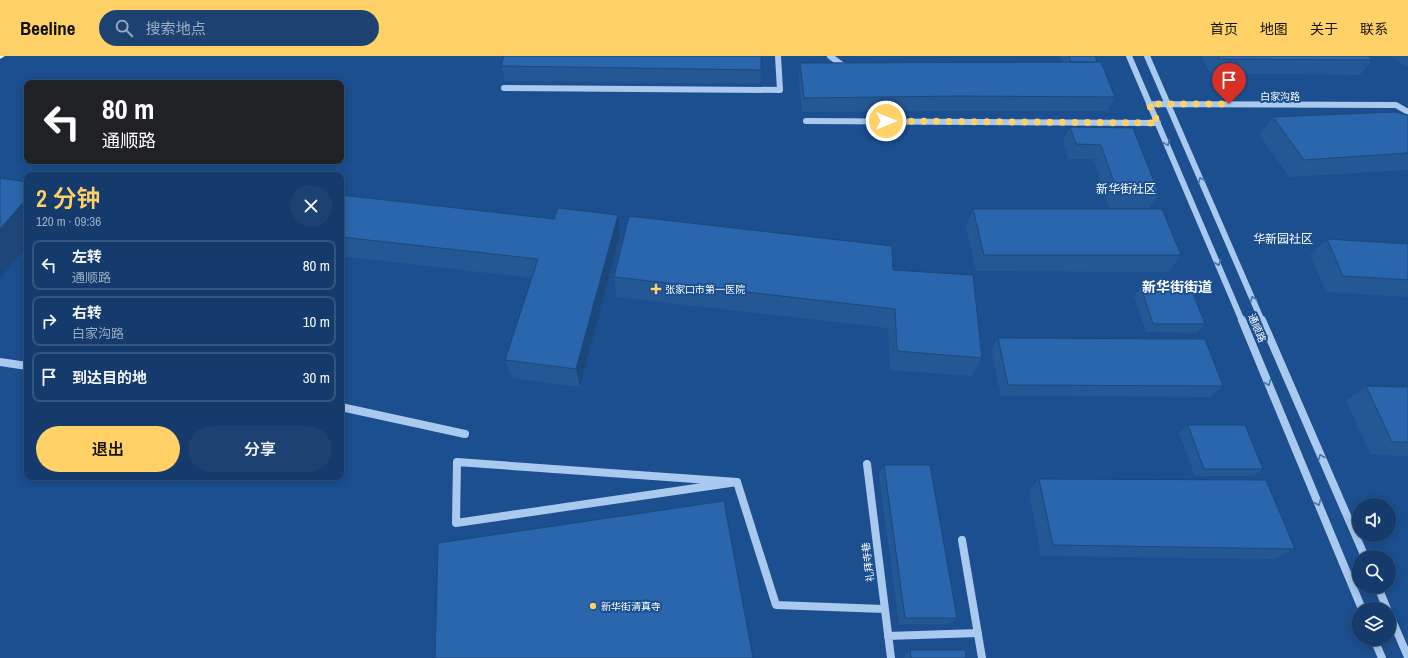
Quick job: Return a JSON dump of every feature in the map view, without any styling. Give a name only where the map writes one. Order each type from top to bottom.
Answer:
[{"type":"street","points":[[504,88],[780,90],[778,56]]},
{"type":"street","points":[[830,56],[847,69],[855,69]]},
{"type":"street","name":"通顺路","points":[[1129,56],[1203,226],[1359,602]]},
{"type":"street","name":"通顺路","points":[[1147,56],[1362,550]]},
{"type":"street","name":"白家沟路","points":[[1149,104],[1396,105],[1408,112]]},
{"type":"street","points":[[806,121],[1158,123]]},
{"type":"street","points":[[0,362],[24,366]]},
{"type":"street","points":[[344,408],[465,434]]},
{"type":"street","points":[[457,462],[737,482],[722,484],[456,523],[457,462]]},
{"type":"street","name":"礼拜寺巷","points":[[867,464],[891,658]]},
{"type":"street","points":[[737,482],[776,605],[884,609]]},
{"type":"street","points":[[962,540],[982,658]]},
{"type":"street","points":[[1396,629],[1408,657]]},
{"type":"street","points":[[888,636],[978,633]]},
{"type":"street","points":[[1377,646],[1382,658]]},
{"type":"building","points":[[504,56],[761,56],[761,70],[501,66]]},
{"type":"building","points":[[1069,56],[1095,56],[1097,62],[1071,62]]},
{"type":"building","points":[[1218,56],[1369,56],[1372,60],[1219,59]]},
{"type":"building","points":[[1101,62],[1115,97],[959,96],[804,98],[800,63]]},
{"type":"building","points":[[1395,112],[1408,115],[1408,153],[1304,160],[1273,117]]},
{"type":"building","points":[[1070,127],[1133,128],[1159,194],[1118,194],[1101,145],[1076,144]]},
{"type":"building","points":[[0,178],[24,182],[24,201],[0,229]]},
{"type":"building","points":[[344,195],[554,219],[558,208],[618,215],[576,369],[505,360],[538,259],[344,237]]},
{"type":"building","points":[[973,209],[1162,209],[1181,255],[984,255]]},
{"type":"building","points":[[629,216],[892,246],[893,270],[973,275],[982,358],[897,351],[895,309],[614,277]]},
{"type":"building","points":[[1327,239],[1408,244],[1408,280],[1343,276]]},
{"type":"building","points":[[1141,287],[1191,288],[1205,324],[1153,324]]},
{"type":"building","points":[[998,338],[1205,339],[1223,386],[1008,385]]},
{"type":"building","points":[[1366,386],[1408,387],[1408,442],[1392,442]]},
{"type":"building","points":[[1188,425],[1245,425],[1263,469],[1204,469]]},
{"type":"building","points":[[884,465],[930,465],[957,618],[905,618]]},
{"type":"building","points":[[1039,479],[1266,480],[1295,549],[1053,545]]},
{"type":"building","name":"新华街清真寺","points":[[724,501],[753,658],[435,658],[438,543]]},
{"type":"building","points":[[910,650],[965,650],[966,658],[911,658]]},
{"type":"place","name":"张家口市第一医院","points":[[656,289]]},
{"type":"place","name":"新华街清真寺","points":[[593,606]]},
{"type":"district","name":"新华街社区","points":[[1126,189]]},
{"type":"district","name":"华新园社区","points":[[1283,239]]},
{"type":"district","name":"新华街街道","points":[[1177,287]]},
{"type":"route","points":[[886,121],[1158,123],[1149,104],[1229,104]]}]
